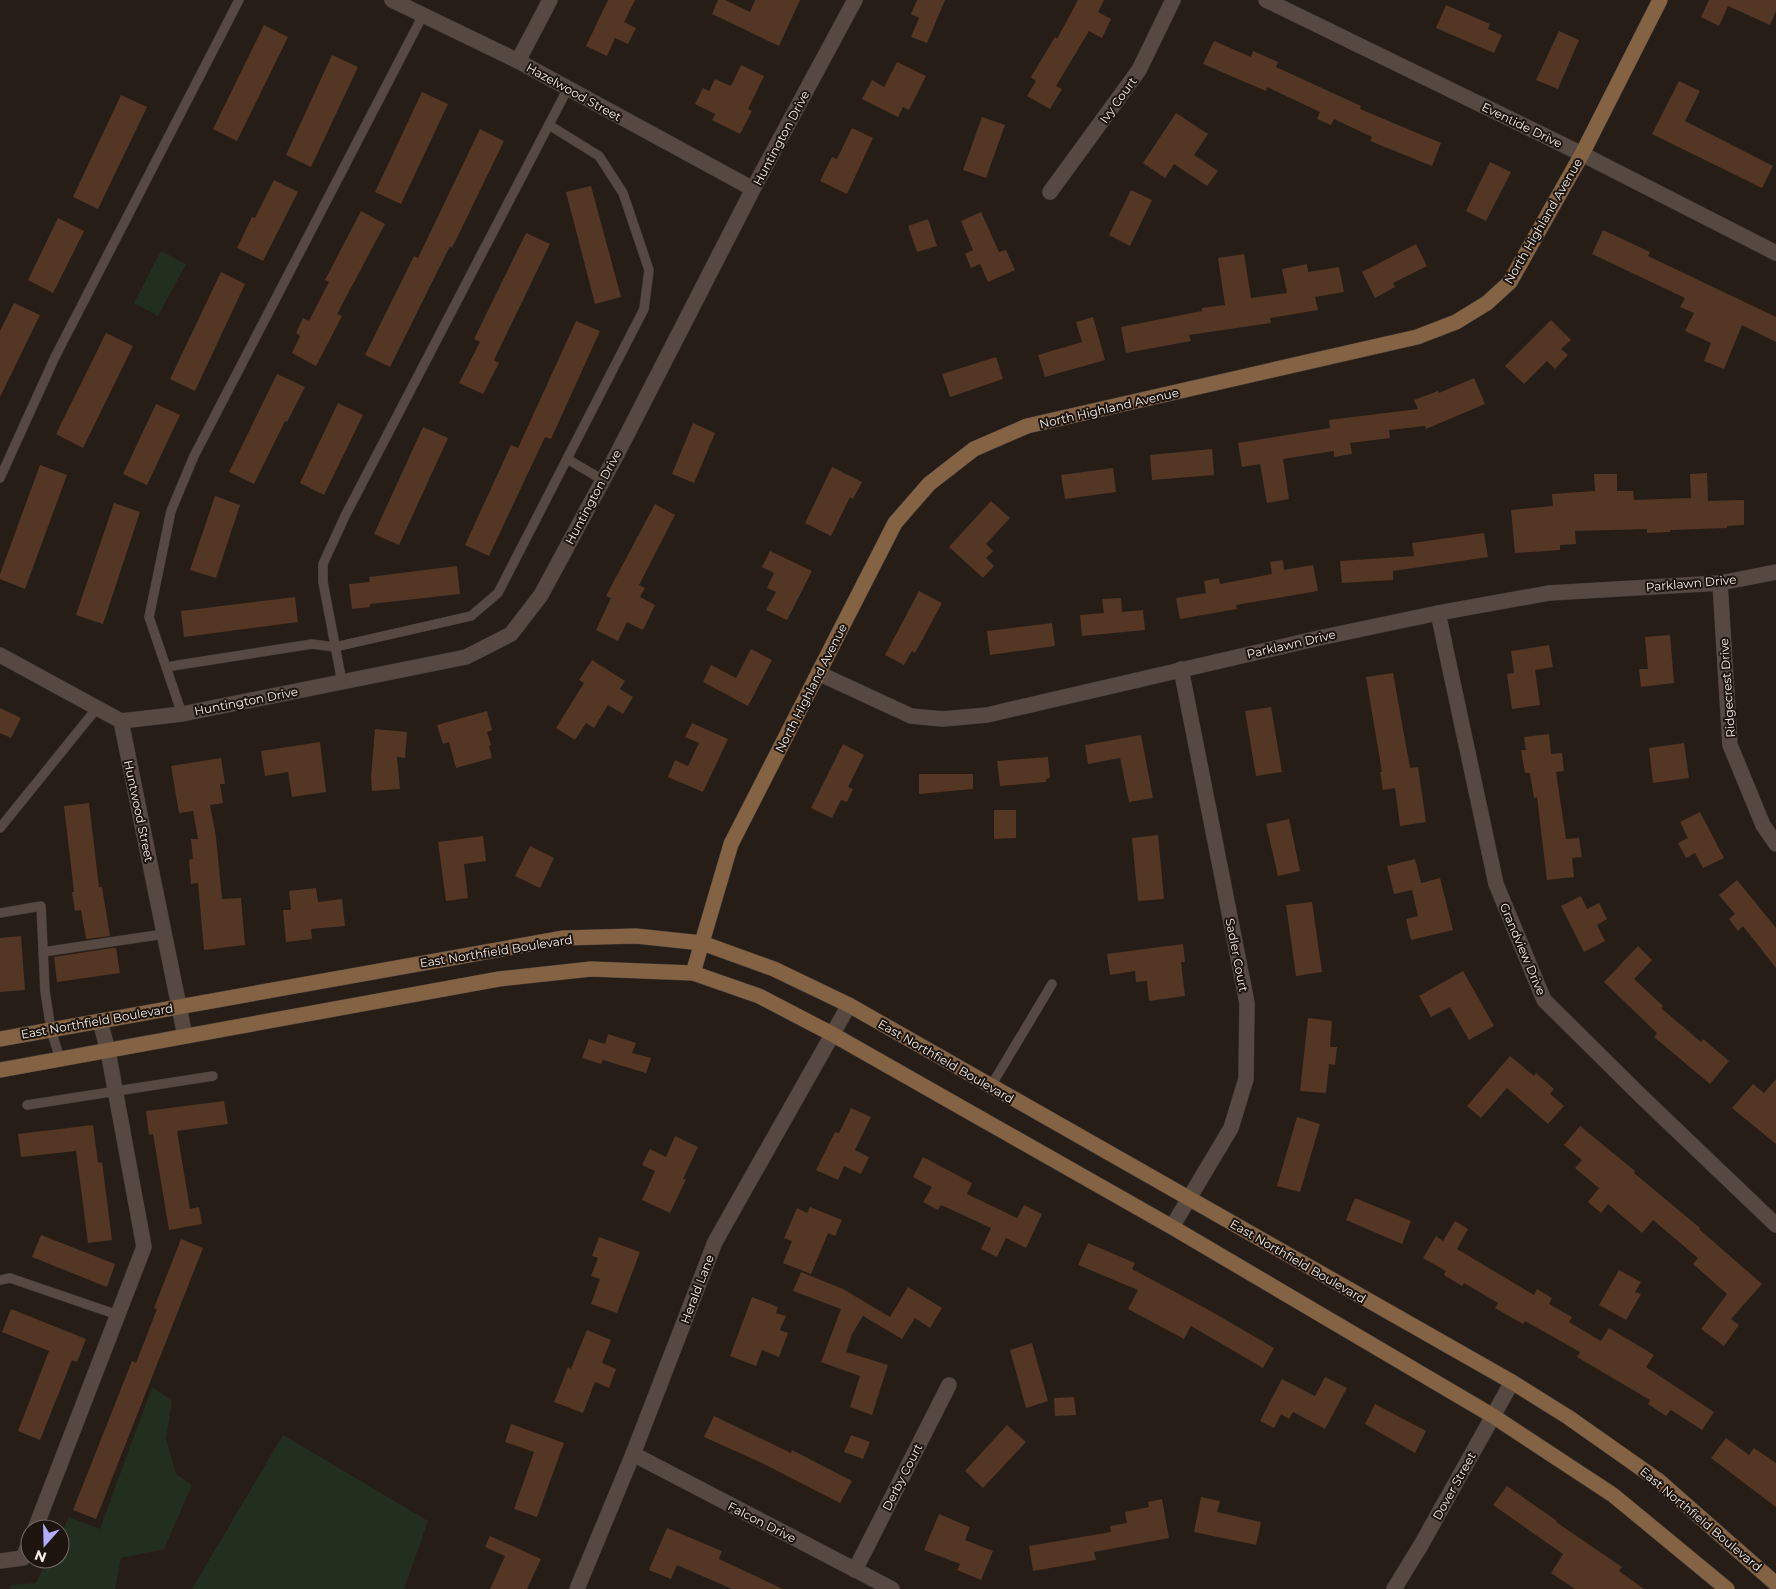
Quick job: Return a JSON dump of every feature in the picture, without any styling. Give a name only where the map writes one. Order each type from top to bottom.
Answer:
[{"type":"main road","name":"North Highland Avenue","points":[[693,973],[731,844],[895,523],[929,484],[974,450],[1027,426],[1417,337],[1456,322],[1487,303],[1510,282],[1582,154],[1660,0]]},
{"type":"main road","name":"East Northfield Boulevard","points":[[0,1039],[563,938],[636,936],[702,943],[774,969],[849,1005],[1512,1382],[1568,1417],[1659,1481],[1776,1584]]},
{"type":"main road","points":[[0,1070],[499,980],[591,970],[693,973],[759,996],[832,1034],[1172,1227],[1493,1416],[1613,1495],[1727,1589]]},
{"type":"street","name":"Hazelwood Street","points":[[392,0],[518,61],[753,190]]},
{"type":"street","points":[[518,61],[550,0]]},
{"type":"street","name":"Huntington Drive","points":[[121,721],[182,714],[466,658],[512,634],[541,595],[603,480],[753,190],[855,0]]},
{"type":"street","name":"Ivy Court","points":[[1050,192],[1140,70],[1173,0]]},
{"type":"street","name":"Eventide Drive","points":[[1266,0],[1582,154],[1776,253]]},
{"type":"street","name":"Parklawn Drive","points":[[818,673],[911,716],[943,719],[987,716],[1319,638],[1438,613],[1549,593],[1720,582],[1776,572]]},
{"type":"street","name":"Ridgecrest Drive","points":[[1720,582],[1730,745],[1763,825],[1776,844]]},
{"type":"street","name":"Grandview Drive","points":[[1438,613],[1496,884],[1544,1000],[1776,1225]]},
{"type":"street","points":[[0,655],[121,721]]},
{"type":"street","name":"Sadler Court","points":[[1172,1227],[1230,1128],[1246,1079],[1246,1003],[1181,670]]},
{"type":"street","name":"Huntwood Street","points":[[121,721],[185,1036]]},
{"type":"street","name":"Herald Lane","points":[[578,1589],[633,1454],[715,1242],[849,1005]]},
{"type":"street","points":[[38,1519],[144,1247],[108,1051],[100,1021]]},
{"type":"street","name":"Dover Street","points":[[1394,1589],[1421,1546],[1512,1382]]},
{"type":"street","name":"Derby Court","points":[[855,1570],[949,1385]]},
{"type":"street","name":"Falcon Drive","points":[[633,1454],[892,1589]]},
{"type":"street","points":[[0,1561],[20,1558]]},
{"type":"lane","points":[[0,478],[55,356],[239,0]]},
{"type":"lane","points":[[182,714],[150,617],[171,511],[194,456],[423,15]]},
{"type":"lane","points":[[342,682],[323,582],[323,564],[345,516],[568,88]]},
{"type":"lane","points":[[166,667],[312,644],[336,647],[471,616],[498,593],[644,309],[649,270],[624,194],[599,156],[549,124]]},
{"type":"lane","points":[[567,459],[603,480]]},
{"type":"lane","points":[[0,828],[97,708]]},
{"type":"lane","points":[[0,913],[41,906],[45,991],[51,1030],[60,1059]]},
{"type":"lane","points":[[43,952],[164,934]]},
{"type":"lane","points":[[991,1086],[1052,984]]},
{"type":"lane","points":[[27,1105],[213,1076]]},
{"type":"lane","points":[[0,1280],[10,1278],[118,1315]]},
{"type":"green space","points":[[161,251],[186,264],[158,316],[134,303]]},
{"type":"green space","points":[[152,1387],[172,1401],[166,1439],[176,1474],[192,1485],[164,1549],[121,1558],[115,1589],[9,1589],[11,1585],[36,1583],[43,1569],[70,1569],[69,1517],[100,1529]]},
{"type":"green space","points":[[283,1435],[428,1521],[404,1589],[192,1589]]},
{"type":"building","points":[[608,0],[635,0],[624,22],[636,28],[628,44],[615,38],[607,56],[586,46]]},
{"type":"building","points":[[718,0],[725,0],[750,12],[755,0],[800,0],[779,46],[712,14]]},
{"type":"building","points":[[917,0],[945,0],[927,43],[911,37],[919,18],[911,14]]},
{"type":"building","points":[[1078,0],[1104,0],[1098,12],[1111,19],[1102,38],[1089,31],[1056,86],[1062,89],[1050,109],[1027,96],[1036,81],[1031,77],[1055,37],[1057,39]]},
{"type":"building","points":[[1709,0],[1776,0],[1776,11],[1770,25],[1728,6],[1719,26],[1701,17]]},
{"type":"building","points":[[1446,5],[1490,24],[1488,29],[1502,35],[1494,53],[1436,28]]},
{"type":"building","points":[[264,25],[288,37],[237,141],[213,129]]},
{"type":"building","points":[[1559,31],[1579,40],[1558,89],[1536,80]]},
{"type":"building","points":[[1214,41],[1251,57],[1253,51],[1278,62],[1276,67],[1361,106],[1360,109],[1441,143],[1432,166],[1370,141],[1372,137],[1334,119],[1331,125],[1317,119],[1320,112],[1267,87],[1266,91],[1203,64]]},
{"type":"building","points":[[332,55],[358,67],[311,167],[286,155]]},
{"type":"building","points":[[897,62],[926,76],[909,110],[903,107],[898,117],[862,99],[872,80],[884,87]]},
{"type":"building","points":[[741,65],[764,76],[748,109],[752,111],[740,134],[712,120],[715,114],[695,104],[703,88],[709,91],[715,79],[731,86]]},
{"type":"building","points":[[1679,81],[1700,91],[1685,121],[1773,166],[1762,188],[1652,134]]},
{"type":"building","points":[[422,92],[448,104],[401,204],[375,192]]},
{"type":"building","points":[[121,95],[147,107],[98,209],[73,197]]},
{"type":"building","points":[[1176,113],[1208,134],[1194,155],[1218,171],[1207,186],[1174,164],[1165,178],[1143,163]]},
{"type":"building","points":[[982,117],[1005,125],[986,178],[963,170]]},
{"type":"building","points":[[852,128],[873,138],[847,194],[820,181],[832,157],[837,159]]},
{"type":"building","points":[[480,129],[504,141],[452,248],[450,246],[390,367],[365,355],[414,256],[418,258]]},
{"type":"building","points":[[1490,162],[1511,172],[1486,221],[1466,211]]},
{"type":"building","points":[[274,180],[298,192],[263,261],[237,248],[252,217],[255,218]]},
{"type":"building","points":[[591,186],[621,297],[595,304],[566,192]]},
{"type":"building","points":[[1131,190],[1152,200],[1130,246],[1109,235]]},
{"type":"building","points":[[361,211],[385,224],[337,314],[342,316],[316,366],[292,353],[300,336],[296,333],[303,318],[309,321],[329,282],[325,280]]},
{"type":"building","points":[[981,212],[999,252],[1006,250],[1015,270],[988,282],[980,264],[971,268],[965,254],[973,250],[961,221]]},
{"type":"building","points":[[58,218],[84,231],[53,293],[28,280]]},
{"type":"building","points":[[928,219],[937,246],[917,252],[908,226]]},
{"type":"building","points":[[1603,230],[1650,252],[1648,256],[1776,317],[1776,342],[1742,325],[1724,369],[1704,361],[1711,343],[1685,331],[1694,313],[1680,307],[1685,298],[1592,254]]},
{"type":"building","points":[[526,233],[550,244],[494,360],[499,363],[483,394],[459,383],[480,342],[474,339]]},
{"type":"building","points":[[1416,244],[1427,266],[1393,283],[1395,287],[1375,298],[1362,272]]},
{"type":"building","points":[[1244,254],[1251,298],[1287,293],[1282,269],[1307,264],[1308,272],[1339,267],[1344,292],[1315,297],[1318,310],[1270,318],[1271,323],[1189,335],[1191,341],[1126,353],[1121,327],[1202,311],[1202,308],[1225,305],[1218,258]]},
{"type":"building","points":[[221,272],[245,284],[195,391],[170,379]]},
{"type":"building","points":[[14,303],[40,315],[0,397],[0,331]]},
{"type":"building","points":[[1093,317],[1105,360],[1045,377],[1038,355],[1082,342],[1076,322]]},
{"type":"building","points":[[1551,320],[1571,340],[1561,349],[1568,355],[1555,369],[1547,361],[1524,384],[1505,366]]},
{"type":"building","points":[[576,321],[600,331],[551,439],[545,437],[489,556],[465,545],[511,445],[518,448]]},
{"type":"building","points":[[106,333],[133,346],[83,448],[56,434]]},
{"type":"building","points":[[996,357],[1003,379],[950,397],[942,374]]},
{"type":"building","points":[[277,374],[305,387],[287,422],[285,421],[254,484],[229,472]]},
{"type":"building","points":[[1474,378],[1485,404],[1426,429],[1425,426],[1389,430],[1390,438],[1350,443],[1352,454],[1334,457],[1334,451],[1283,459],[1289,499],[1267,503],[1260,464],[1242,467],[1238,443],[1330,428],[1329,420],[1418,409],[1414,400],[1438,391],[1439,393]]},
{"type":"building","points":[[338,403],[363,415],[324,495],[300,483]]},
{"type":"building","points":[[156,404],[180,415],[147,485],[123,474]]},
{"type":"building","points":[[693,423],[715,433],[694,483],[672,474]]},
{"type":"building","points":[[423,427],[448,438],[399,545],[374,534]]},
{"type":"building","points":[[1212,449],[1214,475],[1152,480],[1150,455]]},
{"type":"building","points":[[40,465],[67,475],[25,589],[0,579],[0,574]]},
{"type":"building","points":[[832,467],[862,482],[853,499],[850,497],[831,536],[805,523]]},
{"type":"building","points":[[1113,468],[1116,492],[1065,499],[1061,475]]},
{"type":"building","points":[[1707,473],[1708,501],[1744,500],[1744,525],[1727,526],[1727,528],[1670,530],[1670,532],[1647,533],[1647,529],[1575,531],[1576,544],[1560,545],[1560,550],[1515,553],[1511,510],[1553,506],[1552,494],[1595,491],[1594,474],[1617,474],[1617,491],[1633,491],[1634,500],[1691,498],[1690,474]]},
{"type":"building","points":[[215,496],[240,505],[216,578],[190,570]]},
{"type":"building","points":[[991,501],[1010,518],[986,544],[993,551],[986,558],[994,566],[983,578],[949,547]]},
{"type":"building","points":[[114,503],[140,512],[103,624],[76,615]]},
{"type":"building","points":[[655,504],[675,515],[639,585],[645,588],[640,597],[655,605],[643,630],[627,622],[618,641],[596,630],[611,598],[606,596]]},
{"type":"building","points":[[1484,533],[1488,557],[1393,571],[1393,580],[1342,583],[1340,561],[1414,556],[1412,543]]},
{"type":"building","points":[[770,551],[812,571],[787,620],[766,610],[776,592],[767,588],[774,573],[762,567]]},
{"type":"building","points":[[1283,560],[1284,570],[1313,565],[1318,591],[1236,605],[1237,609],[1180,619],[1176,598],[1206,593],[1204,581],[1219,578],[1220,584],[1272,574],[1270,562]]},
{"type":"building","points":[[457,566],[460,594],[370,604],[370,607],[352,609],[349,584],[370,582],[369,577]]},
{"type":"building","points":[[919,591],[942,603],[915,653],[912,651],[904,665],[885,655]]},
{"type":"building","points":[[295,597],[298,622],[184,637],[181,611]]},
{"type":"building","points":[[1121,598],[1122,612],[1143,610],[1145,630],[1082,636],[1080,615],[1104,613],[1102,599]]},
{"type":"building","points":[[1052,623],[1055,646],[990,655],[987,631]]},
{"type":"building","points":[[1670,635],[1674,683],[1641,687],[1639,669],[1648,669],[1645,637]]},
{"type":"building","points":[[1549,645],[1553,667],[1535,670],[1540,705],[1512,709],[1507,674],[1514,673],[1511,651]]},
{"type":"building","points":[[751,649],[772,660],[748,706],[703,682],[711,665],[736,678]]},
{"type":"building","points":[[592,660],[625,681],[620,689],[633,697],[623,714],[608,705],[594,728],[586,723],[575,740],[556,728],[584,683],[579,680]]},
{"type":"building","points":[[1393,673],[1410,768],[1418,767],[1426,822],[1400,826],[1395,788],[1383,790],[1380,772],[1382,772],[1366,677]]},
{"type":"building","points":[[1271,707],[1282,772],[1256,776],[1245,711]]},
{"type":"building","points":[[0,708],[21,718],[11,738],[0,733]]},
{"type":"building","points":[[487,711],[492,730],[487,732],[492,758],[456,768],[449,742],[443,744],[437,725]]},
{"type":"building","points":[[692,723],[728,739],[703,792],[668,777],[675,760],[688,766],[699,743],[685,737]]},
{"type":"building","points":[[375,729],[407,732],[405,758],[397,757],[400,789],[372,791],[371,777]]},
{"type":"building","points":[[1549,734],[1551,754],[1562,753],[1564,771],[1556,772],[1566,839],[1579,838],[1582,857],[1572,858],[1574,877],[1547,880],[1537,797],[1534,798],[1530,773],[1525,773],[1521,750],[1526,750],[1524,737]]},
{"type":"building","points":[[1141,735],[1153,798],[1129,802],[1120,758],[1088,764],[1085,745]]},
{"type":"building","points":[[320,742],[326,792],[292,797],[288,772],[265,776],[261,751]]},
{"type":"building","points":[[1684,743],[1689,778],[1653,783],[1649,748]]},
{"type":"building","points":[[843,744],[864,755],[848,787],[853,789],[847,802],[841,800],[832,818],[811,808]]},
{"type":"building","points":[[1048,757],[1050,778],[1046,779],[1046,782],[1000,786],[997,761]]},
{"type":"building","points":[[221,758],[225,784],[220,784],[223,803],[210,805],[216,837],[222,899],[241,898],[245,945],[204,950],[198,883],[191,884],[189,860],[193,859],[191,839],[198,839],[193,811],[179,813],[171,766]]},
{"type":"building","points":[[919,774],[973,774],[973,789],[919,794]]},
{"type":"building","points":[[89,803],[99,887],[102,887],[110,936],[86,939],[81,910],[75,911],[64,806]]},
{"type":"building","points":[[994,810],[1016,810],[1016,838],[994,839]]},
{"type":"building","points":[[1700,812],[1724,858],[1703,868],[1695,853],[1686,858],[1678,843],[1688,838],[1680,822]]},
{"type":"building","points":[[1289,819],[1300,871],[1278,876],[1266,824]]},
{"type":"building","points":[[1158,835],[1164,899],[1138,901],[1132,838]]},
{"type":"building","points":[[483,836],[486,861],[464,864],[468,898],[446,901],[438,842]]},
{"type":"building","points":[[530,846],[554,858],[540,888],[515,876]]},
{"type":"building","points":[[1415,859],[1421,883],[1440,878],[1453,930],[1411,940],[1406,919],[1418,916],[1412,890],[1394,894],[1387,866]]},
{"type":"building","points":[[1737,880],[1776,928],[1776,968],[1743,926],[1738,931],[1729,919],[1735,914],[1719,895]]},
{"type":"building","points":[[316,888],[318,902],[342,899],[345,926],[311,929],[312,939],[286,942],[283,910],[291,910],[289,891]]},
{"type":"building","points":[[1581,896],[1587,909],[1599,903],[1607,919],[1597,925],[1605,941],[1584,952],[1561,906]]},
{"type":"building","points":[[1312,902],[1322,972],[1296,976],[1286,905]]},
{"type":"building","points":[[21,936],[25,990],[0,992],[0,938]]},
{"type":"building","points":[[1183,944],[1185,962],[1181,962],[1185,996],[1149,1001],[1147,981],[1136,982],[1135,971],[1110,975],[1107,954]]},
{"type":"building","points":[[1638,946],[1652,960],[1634,979],[1663,1006],[1661,1008],[1701,1042],[1703,1039],[1729,1061],[1710,1084],[1654,1037],[1657,1033],[1604,982]]},
{"type":"building","points":[[116,948],[120,973],[57,982],[54,957]]},
{"type":"building","points":[[1463,971],[1494,1026],[1469,1040],[1450,1007],[1431,1017],[1419,996]]},
{"type":"building","points":[[1308,1018],[1332,1021],[1330,1047],[1337,1047],[1335,1065],[1329,1064],[1326,1093],[1300,1091]]},
{"type":"building","points":[[608,1034],[636,1043],[632,1053],[651,1058],[646,1073],[603,1060],[601,1064],[582,1058],[589,1039],[605,1044]]},
{"type":"building","points":[[1510,1056],[1534,1076],[1536,1073],[1554,1089],[1550,1094],[1564,1106],[1548,1124],[1507,1088],[1481,1118],[1467,1106]]},
{"type":"building","points":[[1776,1079],[1776,1144],[1732,1108],[1753,1084],[1764,1093]]},
{"type":"building","points":[[224,1101],[228,1124],[177,1131],[190,1209],[199,1207],[202,1224],[169,1230],[153,1134],[149,1135],[146,1111]]},
{"type":"building","points":[[851,1108],[871,1117],[855,1150],[869,1157],[861,1174],[844,1166],[838,1180],[816,1170],[835,1132],[839,1133]]},
{"type":"building","points":[[1297,1117],[1320,1124],[1300,1192],[1277,1186]]},
{"type":"building","points":[[93,1125],[98,1163],[102,1162],[112,1240],[88,1243],[76,1151],[21,1157],[18,1134]]},
{"type":"building","points":[[1580,1126],[1635,1171],[1634,1173],[1700,1228],[1762,1284],[1731,1319],[1739,1325],[1724,1346],[1701,1329],[1727,1294],[1693,1264],[1698,1258],[1653,1220],[1642,1233],[1608,1204],[1601,1213],[1588,1202],[1599,1188],[1575,1168],[1582,1160],[1564,1145]]},
{"type":"building","points":[[675,1136],[698,1147],[670,1213],[642,1200],[655,1171],[642,1165],[650,1149],[666,1157]]},
{"type":"building","points":[[923,1157],[972,1183],[967,1194],[1017,1218],[1024,1205],[1042,1214],[1026,1248],[1006,1238],[997,1257],[981,1249],[991,1228],[941,1205],[938,1210],[923,1202],[932,1187],[913,1177]]},
{"type":"building","points":[[1355,1198],[1411,1221],[1402,1244],[1346,1220]]},
{"type":"building","points":[[810,1207],[842,1220],[835,1236],[828,1233],[811,1274],[783,1263],[792,1241],[784,1238],[797,1208],[807,1213]]},
{"type":"building","points":[[1455,1221],[1468,1229],[1457,1249],[1534,1295],[1537,1289],[1552,1298],[1549,1304],[1572,1317],[1569,1322],[1601,1341],[1609,1328],[1654,1355],[1646,1367],[1714,1412],[1702,1430],[1671,1410],[1666,1416],[1648,1404],[1650,1400],[1577,1357],[1580,1352],[1525,1321],[1523,1324],[1495,1308],[1498,1303],[1464,1283],[1462,1286],[1444,1275],[1446,1271],[1423,1258],[1436,1236],[1443,1241]]},
{"type":"building","points":[[41,1235],[115,1264],[107,1287],[32,1257]]},
{"type":"building","points":[[599,1237],[640,1252],[617,1313],[591,1304],[600,1279],[591,1276],[598,1258],[592,1256]]},
{"type":"building","points":[[181,1239],[203,1248],[96,1519],[73,1510],[132,1361],[136,1363],[157,1309],[154,1308]]},
{"type":"building","points":[[1088,1243],[1135,1263],[1132,1269],[1207,1309],[1274,1348],[1263,1368],[1191,1326],[1184,1339],[1128,1309],[1138,1290],[1078,1265]]},
{"type":"building","points":[[1619,1270],[1641,1282],[1635,1292],[1641,1294],[1626,1320],[1599,1305]]},
{"type":"building","points":[[801,1272],[843,1289],[890,1317],[908,1287],[942,1308],[930,1328],[915,1318],[902,1339],[863,1316],[852,1334],[846,1352],[888,1365],[872,1415],[850,1407],[860,1376],[821,1362],[841,1309],[793,1291]]},
{"type":"building","points":[[752,1297],[778,1307],[776,1313],[786,1316],[780,1330],[788,1333],[779,1357],[762,1350],[756,1366],[730,1356]]},
{"type":"building","points":[[11,1309],[86,1339],[77,1362],[72,1360],[40,1440],[18,1431],[49,1351],[2,1332]]},
{"type":"building","points":[[587,1330],[611,1340],[602,1363],[616,1369],[609,1388],[595,1382],[583,1413],[554,1402],[568,1367],[571,1369]]},
{"type":"building","points":[[1032,1343],[1048,1401],[1026,1408],[1010,1350]]},
{"type":"building","points":[[1325,1377],[1347,1388],[1325,1429],[1293,1412],[1289,1419],[1281,1414],[1274,1428],[1260,1421],[1282,1379],[1315,1396]]},
{"type":"building","points":[[1074,1397],[1076,1415],[1055,1416],[1054,1398]]},
{"type":"building","points":[[1375,1404],[1426,1431],[1415,1453],[1365,1424]]},
{"type":"building","points":[[714,1416],[791,1453],[792,1450],[852,1481],[840,1503],[762,1463],[704,1437]]},
{"type":"building","points":[[511,1424],[564,1443],[537,1517],[514,1509],[534,1452],[505,1442]]},
{"type":"building","points":[[1007,1425],[1026,1442],[983,1488],[965,1471]]},
{"type":"building","points":[[851,1435],[870,1442],[863,1459],[844,1452]]},
{"type":"building","points":[[1726,1438],[1749,1455],[1754,1448],[1776,1463],[1776,1507],[1711,1458]]},
{"type":"building","points":[[1507,1486],[1622,1567],[1619,1571],[1644,1589],[1575,1589],[1551,1573],[1563,1554],[1493,1505]]},
{"type":"building","points":[[1201,1497],[1220,1501],[1217,1512],[1261,1522],[1256,1545],[1194,1532]]},
{"type":"building","points":[[1162,1499],[1169,1538],[1094,1552],[1096,1560],[1033,1571],[1029,1546],[1111,1532],[1110,1526],[1127,1523],[1125,1512],[1149,1507],[1148,1502]]},
{"type":"building","points":[[939,1514],[970,1527],[965,1540],[993,1551],[981,1580],[957,1570],[960,1564],[924,1550]]},
{"type":"building","points":[[667,1528],[722,1551],[719,1559],[783,1589],[732,1589],[677,1565],[671,1579],[649,1570]]},
{"type":"building","points":[[490,1536],[541,1559],[527,1589],[490,1589],[505,1556],[485,1547]]}]
